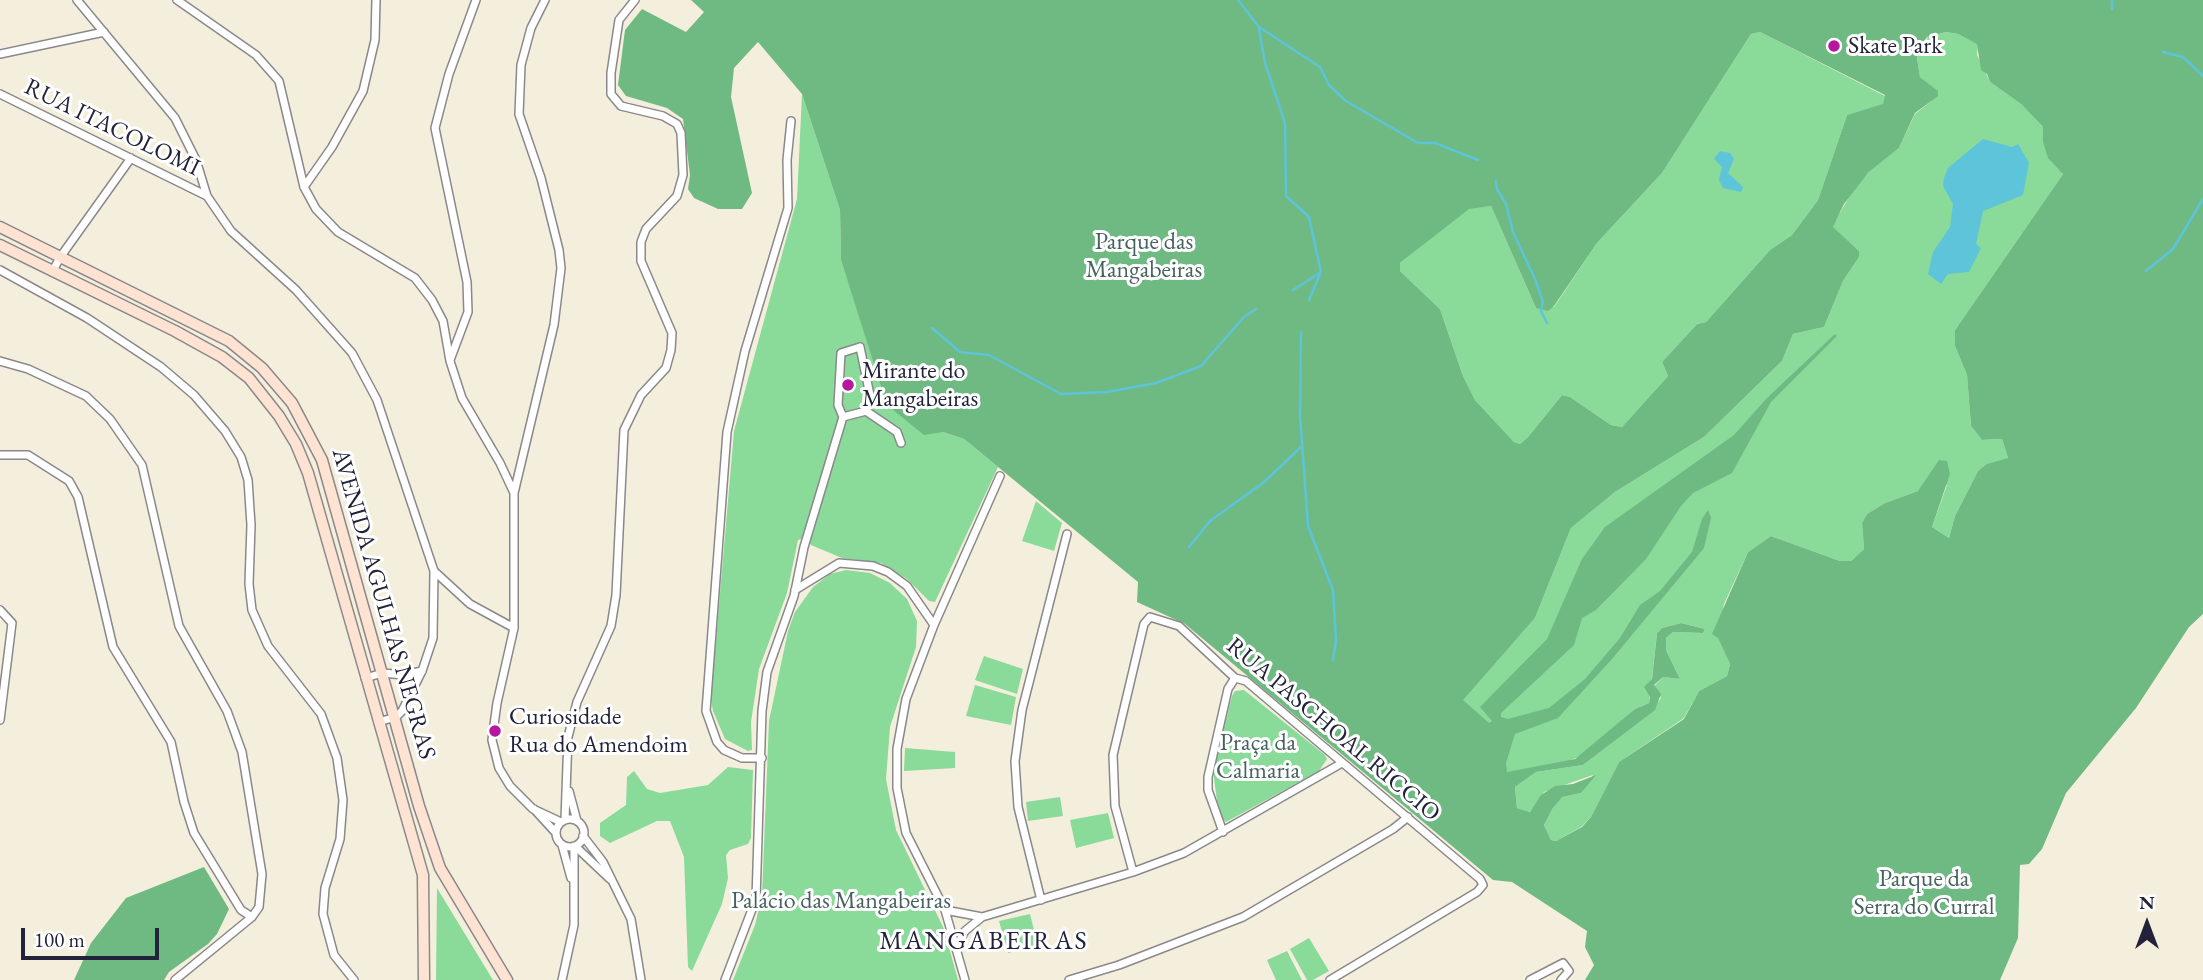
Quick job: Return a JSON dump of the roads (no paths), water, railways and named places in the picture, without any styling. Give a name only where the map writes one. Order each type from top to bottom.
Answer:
[{"type":"street","points":[[76,0],[175,118],[196,160],[207,196],[231,232],[296,290],[352,353],[377,400],[434,571],[433,638],[422,671],[411,696],[396,717],[378,722]]},
{"type":"street","points":[[177,0],[256,55],[279,81],[304,187],[316,209],[338,232],[415,278],[443,321],[450,361],[462,398],[500,463],[514,493]]},
{"type":"street","points":[[304,187],[332,147],[363,91],[375,40],[376,0]]},
{"type":"street","points":[[450,361],[468,312],[467,282],[435,128],[442,98],[476,0]]},
{"type":"street","points":[[545,0],[531,28],[521,65],[519,114],[541,178],[561,268],[554,325],[514,493],[514,628],[497,703],[492,740],[505,777],[556,833],[574,889]]},
{"type":"street","points":[[556,833],[563,821],[568,790],[567,763],[571,725],[577,702],[611,626],[616,595],[624,430],[640,395],[666,368],[671,350],[672,333],[641,261],[641,242],[646,229],[677,195],[683,174],[681,134],[677,124],[663,116],[621,106],[611,94],[611,73],[619,20],[635,0]]},
{"type":"street","points":[[0,54],[104,32]]},
{"type":"street","name":"RUA ITACOLOMI","points":[[0,94],[207,196]]},
{"type":"street","points":[[762,758],[742,758],[724,750],[717,742],[706,711],[727,432],[750,332],[788,208],[790,190],[787,160],[791,121]]},
{"type":"street","points":[[52,273],[61,256],[131,158]]},
{"type":"street","name":"AVENIDA AGULHAS NEGRAS","points":[[0,227],[229,341],[262,368],[292,403],[322,460],[440,868],[507,980]]},
{"type":"street","name":"AVENIDA AGULHAS NEGRAS","points":[[0,245],[222,357],[249,378],[279,415],[296,444],[308,473],[423,874],[424,980]]},
{"type":"street","points":[[0,270],[87,318],[161,367],[194,395],[225,431],[241,457],[248,480],[251,610],[268,646],[321,714],[337,758],[343,800],[340,839],[325,888],[323,914],[334,955],[354,980]]},
{"type":"street","points":[[725,980],[756,899],[762,711],[768,672],[795,590],[804,547],[843,417],[838,405],[841,353],[860,347],[871,400],[866,411]]},
{"type":"street","points":[[0,362],[28,369],[86,396],[110,419],[142,465],[179,626],[227,711],[242,752],[262,874],[259,907],[251,917],[176,980]]},
{"type":"street","points":[[843,417],[866,411],[897,432],[901,443]]},
{"type":"street","points":[[0,456],[28,454],[68,481],[78,497],[113,648],[171,742],[194,833],[241,910],[251,917]]},
{"type":"street","points":[[965,980],[957,945],[944,909],[906,833],[897,788],[897,749],[903,709],[934,625],[1000,476]]},
{"type":"street","points":[[1041,900],[1018,807],[1015,761],[1022,710],[1067,534]]},
{"type":"street","points":[[795,590],[839,564],[873,566],[888,572],[907,586],[934,625]]},
{"type":"street","points":[[434,571],[470,604],[514,628]]},
{"type":"street","points":[[0,610],[12,623],[0,720]]},
{"type":"street","name":"RUA PASCHOAL RICCIO","points":[[1133,872],[1115,806],[1113,755],[1144,624],[1150,617],[1179,626],[1235,678],[1246,681],[1480,878],[1483,885],[1477,892],[1330,980]]},
{"type":"street","points":[[365,678],[383,673],[404,675],[422,671]]},
{"type":"street","points":[[404,675],[411,696]]},
{"type":"street","points":[[1223,832],[1209,790],[1208,777],[1227,689],[1235,678]]},
{"type":"street","points":[[957,945],[965,931],[982,917],[1133,872],[1184,853],[1342,764]]},
{"type":"street","points":[[568,790],[577,821],[583,828],[583,836],[598,853],[631,919],[641,980]]},
{"type":"street","points":[[533,809],[563,821],[577,821]]},
{"type":"street","points":[[1069,980],[1119,965],[1243,917],[1393,829],[1408,817]]},
{"type":"street","points":[[562,980],[574,925],[574,846],[583,836]]},
{"type":"street","points":[[562,845],[574,846],[614,883]]},
{"type":"street","points":[[423,874],[440,868]]},
{"type":"street","points":[[944,909],[982,917]]},
{"type":"street","points":[[1530,980],[1563,963],[1569,971],[1561,980]]},
{"type":"water","points":[[1983,139],[2012,147],[2018,144],[2029,163],[2023,195],[1983,211],[1976,244],[1981,248],[1969,272],[1948,274],[1941,284],[1928,274],[1933,252],[1950,227],[1953,204],[1943,186],[1944,178],[1948,168]]},
{"type":"water","points":[[1720,151],[1730,153],[1734,159],[1728,173],[1743,187],[1741,192],[1723,188],[1719,180],[1722,167],[1714,159]]},
{"type":"waterway","points":[[1238,0],[1259,27],[1320,67],[1329,85],[1346,101],[1418,143],[1435,143],[1478,160]]},
{"type":"waterway","points":[[2112,0],[2112,9]]},
{"type":"waterway","points":[[1259,29],[1265,63],[1285,123],[1286,196],[1309,217],[1321,272],[1293,290]]},
{"type":"waterway","points":[[2163,52],[2183,57],[2203,76]]},
{"type":"waterway","points":[[1496,181],[1497,189],[1506,204],[1513,232],[1535,279],[1543,302],[1541,311],[1547,323]]},
{"type":"waterway","points":[[2146,271],[2173,249],[2203,199]]},
{"type":"waterway","points":[[1309,300],[1320,274]]},
{"type":"waterway","points":[[932,328],[960,352],[989,355],[1061,394],[1107,392],[1156,383],[1201,366],[1244,317],[1256,309]]},
{"type":"waterway","points":[[1301,332],[1300,415],[1308,526],[1333,590],[1336,641],[1333,660]]},
{"type":"waterway","points":[[1189,547],[1210,521],[1263,483],[1301,447]]},
{"type":"place","name":"Skate Park","points":[[1834,46]]},
{"type":"place","name":"Mirante do Mangabeiras","points":[[848,385]]},
{"type":"place","name":"Curiosidade Rua do Amendoim","points":[[495,731]]},
{"type":"district","name":"MANGABEIRAS","points":[[984,942]]},
{"type":"park label","name":"Parque das Mangabeiras","points":[[1144,256]]},
{"type":"park label","name":"Praça da Calmaria","points":[[1258,757]]},
{"type":"park label","name":"Parque da Serra do Curral","points":[[1924,893]]},
{"type":"park label","name":"Palácio das Mangabeiras","points":[[841,901]]}]
